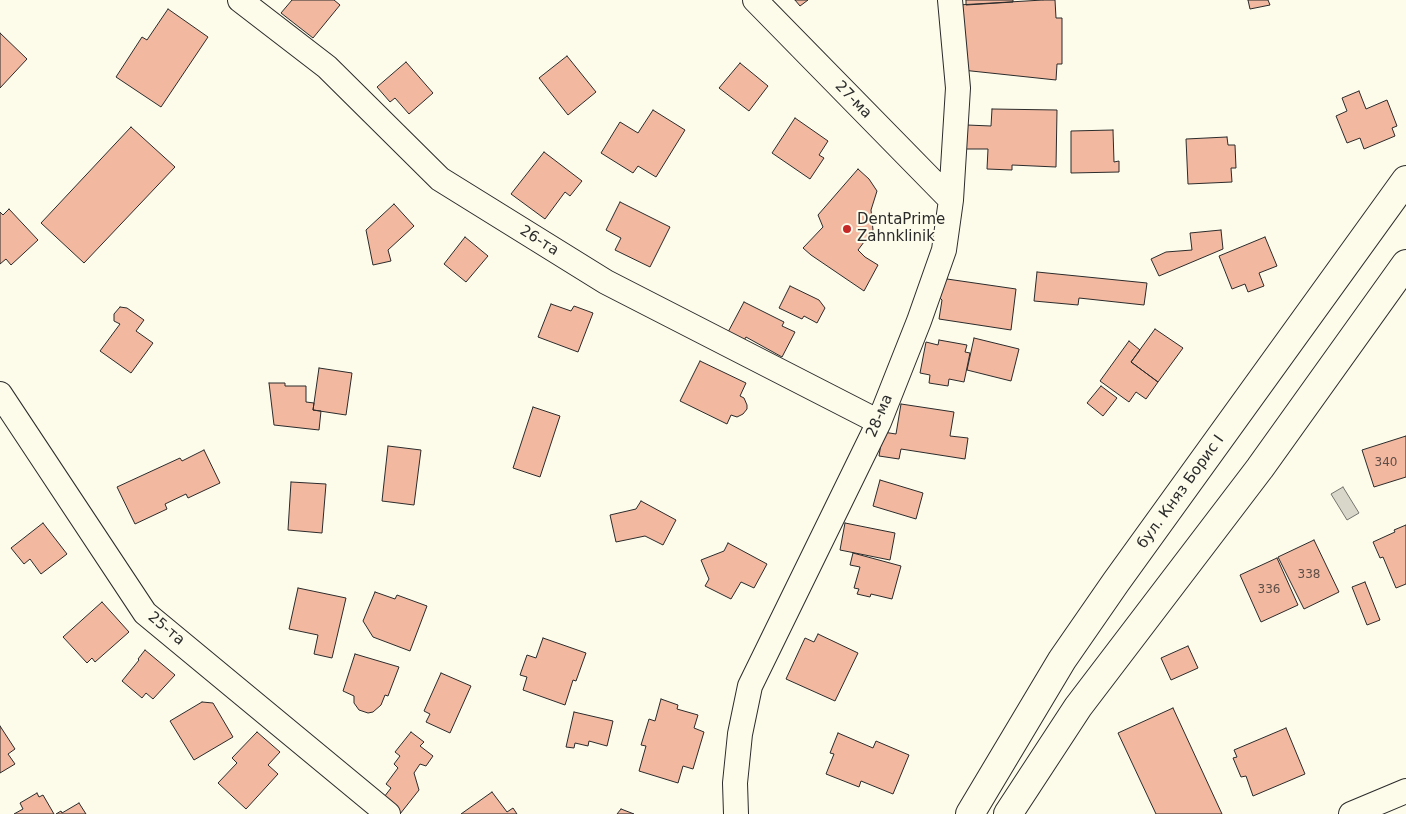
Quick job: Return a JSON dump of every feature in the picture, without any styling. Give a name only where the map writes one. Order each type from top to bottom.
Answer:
[{"type":"highway","name":"бул. Княз Борис I","points":[[970,814],[1062,660],[1116,582],[1406,180]]},
{"type":"highway","points":[[1260,468],[1406,264]]},
{"type":"highway","points":[[1008,814],[1078,707],[1260,468],[1406,286]]},
{"type":"street","name":"26-та","points":[[240,0],[327,68],[440,179],[606,282],[879,422]]},
{"type":"street","name":"27-ма","points":[[755,0],[951,200]]},
{"type":"street","name":"28-ма","points":[[736,814],[735,783],[740,734],[750,686],[879,422],[919,321],[944,250],[951,200],[958,88],[950,0]]},
{"type":"street","name":"25-та","points":[[0,394],[145,613],[388,814]]},
{"type":"street","points":[[1351,814],[1406,791]]},
{"type":"shaded area","points":[[1343,487],[1359,513],[1347,520],[1331,494]]},
{"type":"building","points":[[292,0],[334,0],[340,5],[313,38],[281,13]]},
{"type":"building","points":[[795,0],[808,0],[800,6]]},
{"type":"building","points":[[966,0],[1013,0],[1013,2],[966,5]]},
{"type":"building","points":[[1055,0],[1056,18],[1062,18],[1062,64],[1057,64],[1056,80],[962,70],[958,5]]},
{"type":"building","points":[[1248,0],[1268,0],[1270,5],[1250,9]]},
{"type":"building","points":[[168,9],[208,37],[161,107],[116,77],[142,37],[147,40]]},
{"type":"building","points":[[0,33],[27,59],[0,88]]},
{"type":"building","points":[[567,56],[596,92],[568,115],[539,78]]},
{"type":"building","points":[[406,62],[433,93],[409,114],[395,98],[390,102],[377,87]]},
{"type":"building","points":[[740,63],[768,86],[749,111],[719,88]]},
{"type":"building","points":[[1359,91],[1366,109],[1387,100],[1397,126],[1392,128],[1395,136],[1364,149],[1360,138],[1347,143],[1336,116],[1347,111],[1342,98]]},
{"type":"building","points":[[992,109],[1057,110],[1056,167],[1012,165],[1012,170],[987,169],[988,149],[966,149],[967,125],[991,126]]},
{"type":"building","points":[[653,110],[685,130],[656,177],[638,166],[633,173],[601,153],[620,122],[638,133]]},
{"type":"building","points":[[795,118],[828,141],[819,155],[824,158],[810,179],[772,153]]},
{"type":"building","points":[[131,127],[175,167],[84,263],[41,223]]},
{"type":"building","points":[[1113,130],[1114,162],[1119,161],[1119,172],[1071,173],[1071,131]]},
{"type":"building","points":[[1227,137],[1228,145],[1235,145],[1236,168],[1231,168],[1232,182],[1188,184],[1186,139]]},
{"type":"building","points":[[544,152],[582,181],[570,196],[565,192],[545,219],[511,194]]},
{"type":"building","name":"DentaPrime Zahnklinik","points":[[858,169],[869,179],[877,191],[871,210],[873,230],[858,250],[878,265],[864,291],[803,248],[823,227],[818,215]]},
{"type":"building","points":[[620,202],[670,227],[650,267],[615,250],[621,238],[606,230]]},
{"type":"building","points":[[394,204],[414,226],[388,250],[391,261],[373,265],[366,230]]},
{"type":"building","points":[[9,209],[38,240],[11,265],[6,259],[0,264],[0,212],[3,215]]},
{"type":"building","points":[[1221,230],[1223,249],[1159,276],[1151,259],[1166,252],[1192,250],[1190,233]]},
{"type":"building","points":[[465,237],[488,256],[466,282],[444,264]]},
{"type":"building","points":[[1265,237],[1277,266],[1259,273],[1264,286],[1248,292],[1245,284],[1232,289],[1219,256]]},
{"type":"building","points":[[1037,272],[1147,283],[1144,305],[1079,298],[1078,305],[1034,301]]},
{"type":"building","points":[[947,279],[1016,289],[1011,330],[939,319],[942,300],[937,295],[941,280]]},
{"type":"building","points":[[790,286],[819,300],[825,308],[817,323],[804,316],[802,319],[779,308]]},
{"type":"building","points":[[744,302],[784,322],[782,326],[795,332],[782,357],[746,337],[743,342],[727,334]]},
{"type":"building","points":[[551,304],[571,311],[574,306],[593,313],[578,352],[538,337]]},
{"type":"building","points":[[120,307],[127,308],[144,320],[136,331],[153,343],[131,373],[100,351],[120,324],[114,321],[114,314]]},
{"type":"building","points":[[1155,329],[1183,348],[1158,382],[1131,362]]},
{"type":"building","points":[[974,338],[1019,349],[1011,381],[967,370]]},
{"type":"building","points":[[939,340],[967,345],[965,352],[970,353],[964,382],[949,379],[948,386],[929,383],[930,375],[920,373],[926,342],[938,345]]},
{"type":"building","points":[[1129,341],[1140,350],[1131,362],[1158,382],[1146,399],[1136,392],[1129,402],[1100,381]]},
{"type":"building","points":[[700,361],[746,383],[740,396],[744,398],[747,409],[737,417],[731,415],[727,424],[680,401]]},
{"type":"building","points":[[319,368],[352,373],[346,415],[313,410]]},
{"type":"building","points":[[269,383],[285,383],[285,386],[306,386],[306,402],[314,403],[313,410],[321,411],[319,430],[274,425]]},
{"type":"building","points":[[1101,386],[1117,398],[1103,416],[1087,403]]},
{"type":"building","points":[[901,404],[954,412],[950,436],[968,438],[965,459],[901,449],[899,459],[879,456],[883,432],[896,434]]},
{"type":"building","points":[[533,407],[560,416],[540,477],[513,468]]},
{"type":"building","points":[[1406,436],[1406,477],[1374,487],[1362,450]]},
{"type":"building","points":[[388,446],[421,450],[414,505],[382,501]]},
{"type":"building","points":[[204,450],[220,483],[188,498],[186,494],[165,504],[167,509],[135,524],[117,487],[180,458],[182,461]]},
{"type":"building","points":[[880,480],[923,493],[916,519],[873,506]]},
{"type":"building","points":[[291,482],[326,484],[322,533],[288,530]]},
{"type":"building","points":[[641,501],[676,520],[663,545],[645,536],[616,542],[610,515],[636,509]]},
{"type":"building","points":[[43,523],[67,554],[41,574],[30,559],[24,564],[11,548]]},
{"type":"building","points":[[845,523],[895,533],[890,560],[840,550]]},
{"type":"building","points":[[1406,525],[1406,584],[1396,588],[1383,557],[1380,558],[1373,542]]},
{"type":"building","points":[[1314,540],[1339,592],[1304,609],[1278,557]]},
{"type":"building","points":[[728,543],[767,564],[754,588],[741,582],[731,599],[705,586],[709,579],[701,560],[724,551]]},
{"type":"building","points":[[853,553],[901,566],[892,599],[871,594],[870,597],[857,594],[859,589],[854,588],[860,567],[850,565]]},
{"type":"building","points":[[1277,558],[1298,605],[1261,622],[1240,575]]},
{"type":"building","points":[[1365,582],[1380,620],[1367,625],[1352,587]]},
{"type":"building","points":[[298,588],[346,598],[332,658],[314,654],[318,635],[289,629]]},
{"type":"building","points":[[375,592],[395,599],[397,595],[427,606],[410,651],[373,637],[363,621]]},
{"type":"building","points":[[102,602],[129,632],[95,662],[92,658],[87,663],[63,637]]},
{"type":"building","points":[[818,634],[858,653],[835,701],[786,679],[805,638],[814,642]]},
{"type":"building","points":[[543,638],[586,653],[576,681],[573,680],[565,705],[523,690],[527,677],[520,675],[527,655],[536,658]]},
{"type":"building","points":[[1188,646],[1198,668],[1171,680],[1161,658]]},
{"type":"building","points":[[145,650],[175,675],[153,699],[146,693],[142,698],[122,681]]},
{"type":"building","points":[[355,654],[399,667],[388,696],[385,695],[381,705],[373,712],[368,713],[359,710],[354,703],[354,696],[343,691]]},
{"type":"building","points":[[441,673],[471,686],[450,733],[426,722],[430,714],[424,711]]},
{"type":"building","points":[[661,699],[678,705],[677,709],[698,715],[694,728],[704,732],[693,769],[683,766],[678,783],[639,771],[646,746],[641,745],[649,719],[655,721]]},
{"type":"building","points":[[202,702],[213,703],[233,737],[194,760],[170,721]]},
{"type":"building","points":[[1173,708],[1222,814],[1156,814],[1118,733]]},
{"type":"building","points":[[574,712],[613,721],[607,746],[589,741],[588,746],[575,743],[574,748],[566,747]]},
{"type":"building","points":[[0,726],[15,749],[8,754],[15,764],[0,773]]},
{"type":"building","points":[[1286,728],[1305,774],[1253,796],[1246,776],[1241,777],[1233,758],[1237,757],[1234,750]]},
{"type":"building","points":[[257,732],[280,752],[268,765],[278,774],[246,809],[218,783],[237,763],[232,758]]},
{"type":"building","points":[[411,732],[424,742],[420,746],[433,756],[426,766],[420,764],[414,773],[419,790],[400,814],[397,814],[381,801],[391,788],[386,784],[398,768],[394,764],[400,756],[395,752]]},
{"type":"building","points":[[838,733],[873,748],[876,741],[909,755],[893,794],[861,781],[859,787],[826,774],[834,754],[830,753]]},
{"type":"building","points":[[492,792],[507,812],[513,808],[517,814],[461,814]]},
{"type":"building","points":[[37,793],[39,797],[43,795],[54,814],[14,814],[23,809],[20,803]]},
{"type":"building","points":[[79,803],[86,814],[56,814],[61,811],[62,813]]},
{"type":"building","points":[[621,809],[634,814],[617,814]]},
{"type":"place","name":"DentaPrime Zahnklinik","points":[[847,229]]}]
